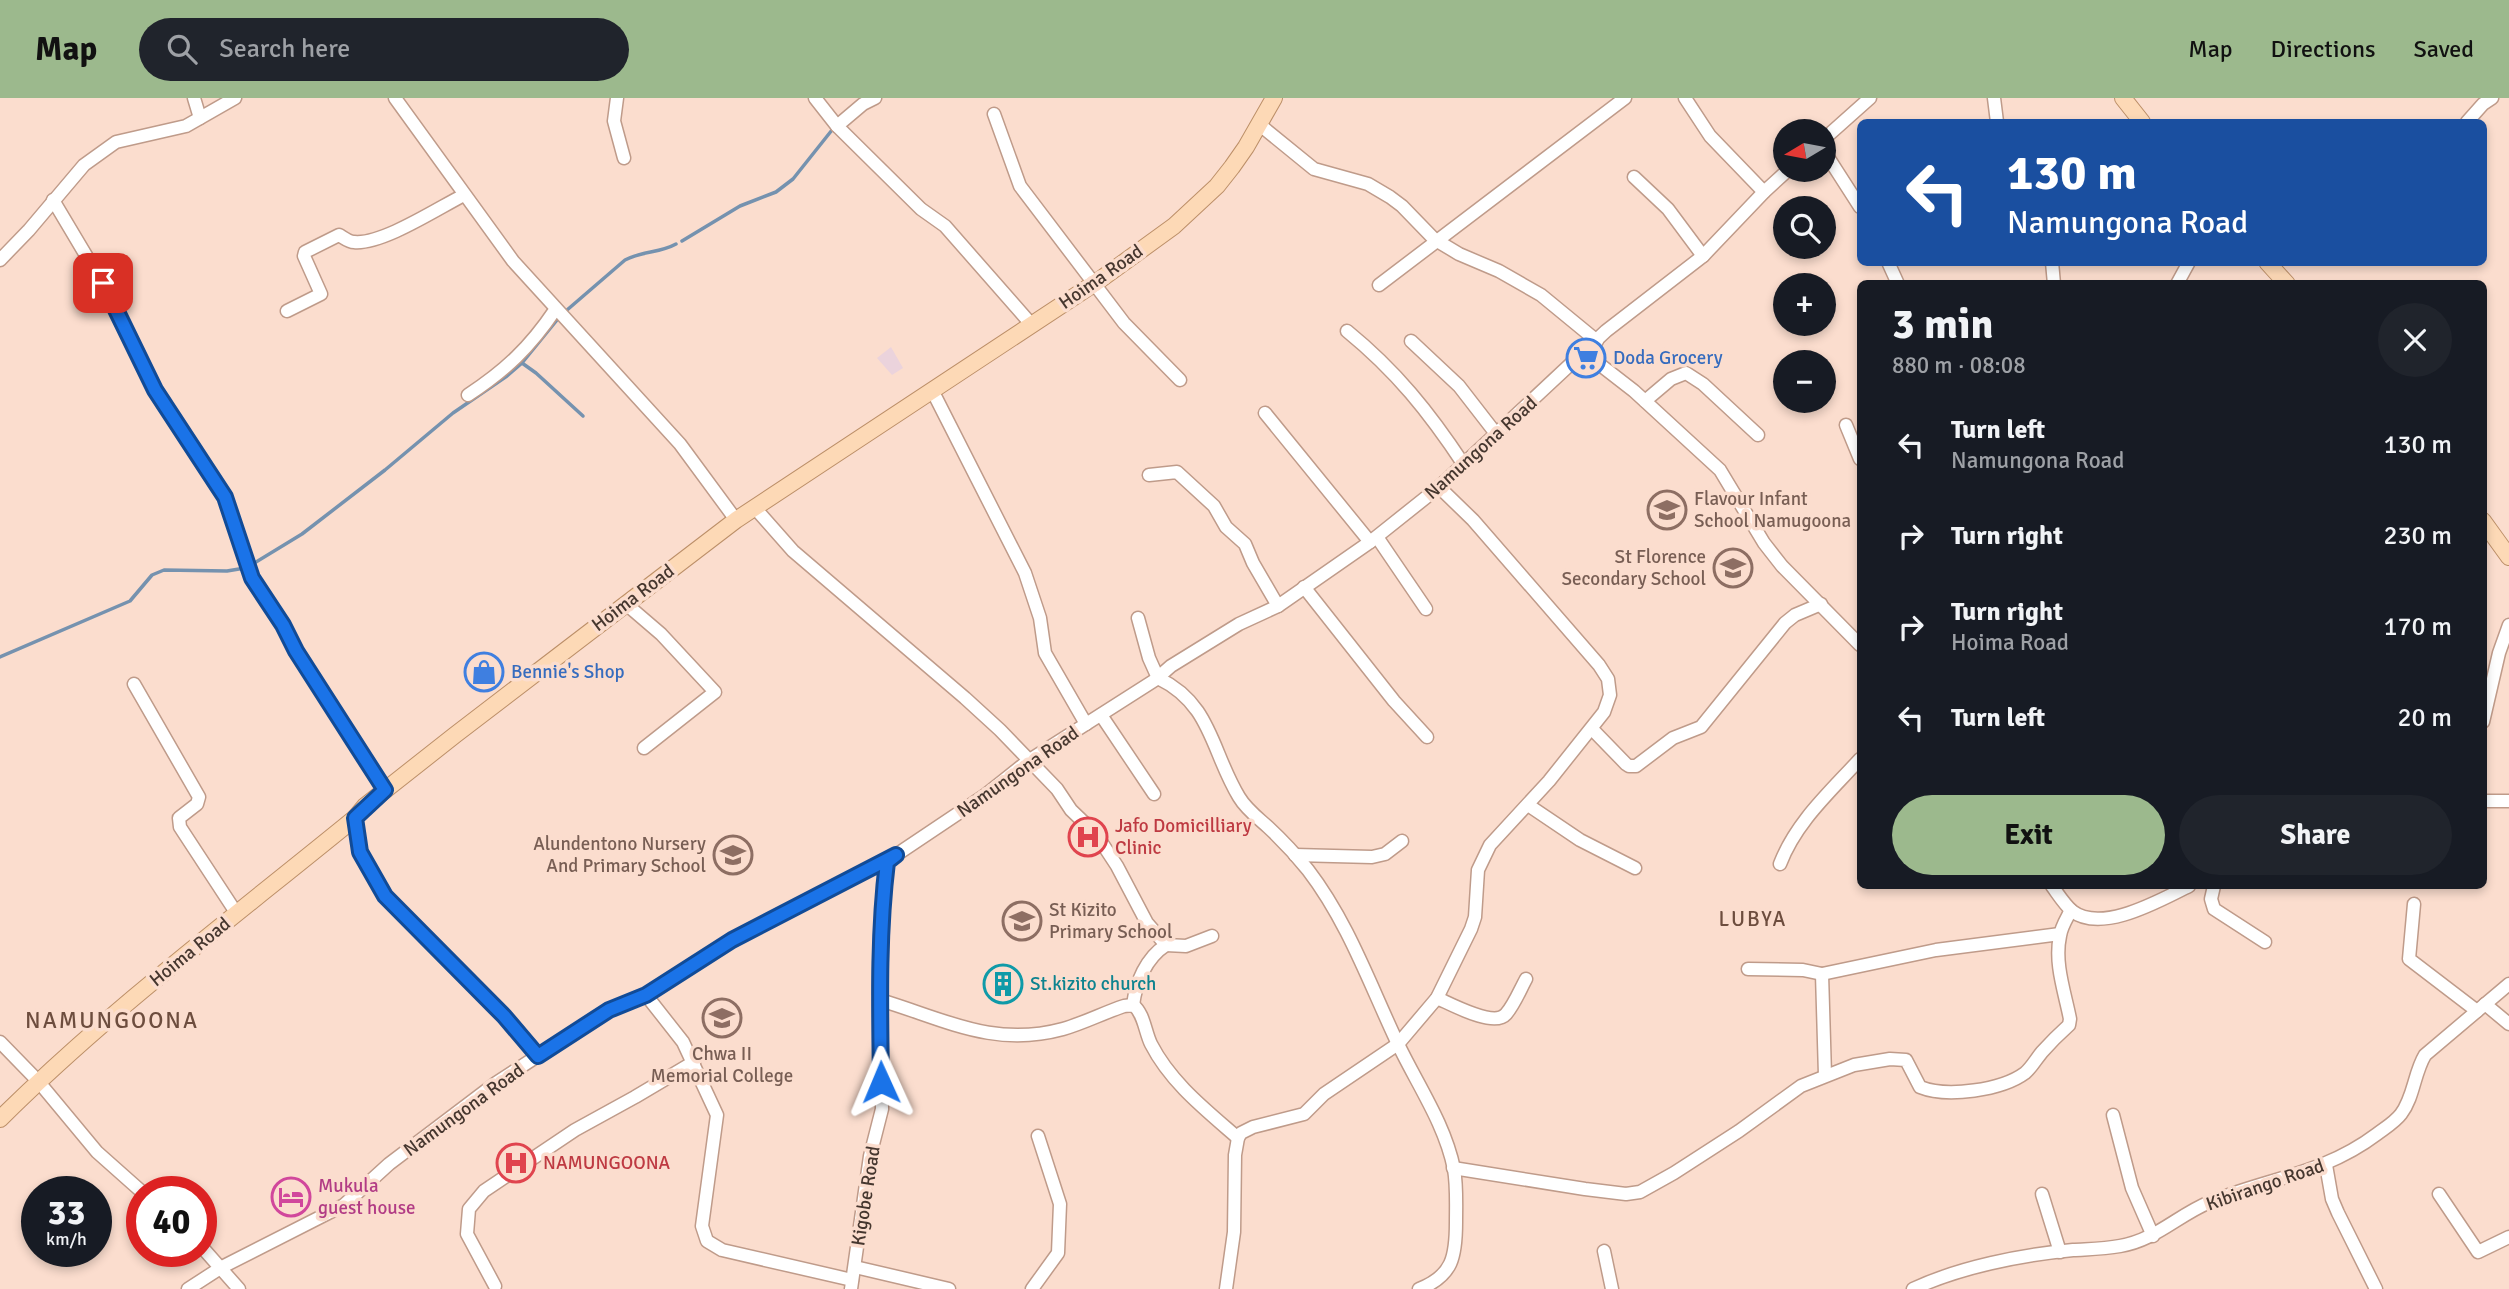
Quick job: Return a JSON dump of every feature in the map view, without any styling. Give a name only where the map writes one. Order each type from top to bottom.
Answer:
[{"type":"main road","name":"Hoima Road","points":[[0,1119],[38,1081],[131,1000],[355,818],[385,790],[736,520],[1093,285],[1196,206],[1231,167],[1260,125],[1274,98]]},
{"type":"main road","points":[[2123,98],[2139,119]]},
{"type":"main road","points":[[2271,266],[2283,280]]},
{"type":"main road","points":[[2487,526],[2506,547]]},
{"type":"street","points":[[194,98],[200,118]]},
{"type":"street","points":[[0,260],[84,165],[116,142],[186,126],[235,98]]},
{"type":"street","points":[[395,98],[513,261],[680,444],[736,520]]},
{"type":"street","points":[[617,98],[614,121],[624,158]]},
{"type":"street","points":[[815,98],[837,126],[921,209],[945,226],[1031,324]]},
{"type":"street","points":[[837,126],[863,104],[875,98]]},
{"type":"street","points":[[1379,285],[1625,98]]},
{"type":"street","points":[[1685,98],[1710,136],[1764,192]]},
{"type":"street","points":[[1836,128],[1870,98]]},
{"type":"street","points":[[1994,98],[1997,119]]},
{"type":"street","points":[[2469,119],[2492,98]]},
{"type":"street","points":[[994,114],[1020,186],[1124,323],[1180,380]]},
{"type":"street","points":[[1260,125],[1314,169],[1368,184],[1390,197],[1434,239],[1541,295],[1597,341]]},
{"type":"street","points":[[1836,169],[1857,202]]},
{"type":"street","points":[[1634,177],[1668,209],[1703,256]]},
{"type":"street","name":"Namungona Road","points":[[188,1289],[222,1267],[344,1205],[389,1164],[496,1083],[609,1010],[646,995],[732,940],[896,855],[984,796],[1028,761],[1158,678],[1171,666],[1238,624],[1278,606],[1374,540],[1440,487],[1616,323],[1703,256],[1775,182]]},
{"type":"street","points":[[287,311],[321,294],[304,256],[305,252],[340,236],[353,243],[374,240],[398,231],[464,195]]},
{"type":"street","points":[[53,200],[109,294],[155,390],[225,497],[252,578],[385,790]]},
{"type":"street","points":[[468,395],[516,360],[540,333],[555,310]]},
{"type":"street","points":[[1347,331],[1396,374],[1434,420],[1464,464]]},
{"type":"street","points":[[1411,341],[1459,386],[1497,435]]},
{"type":"street","points":[[1585,353],[1645,401],[1720,470],[1764,543],[1782,566],[1857,642]]},
{"type":"street","points":[[1645,401],[1671,379],[1686,373],[1703,384],[1758,435]]},
{"type":"street","points":[[933,392],[1025,573],[1040,618],[1045,653],[1086,724]]},
{"type":"street","points":[[1265,413],[1374,540],[1426,609]]},
{"type":"street","points":[[1846,425],[1857,452]]},
{"type":"street","points":[[1149,475],[1177,472],[1214,506],[1226,527],[1245,544],[1278,606]]},
{"type":"street","points":[[1226,1289],[1234,1232],[1235,1155],[1238,1138],[1246,1130],[1304,1114],[1324,1094],[1398,1044],[1437,998],[1471,929],[1475,916],[1478,870],[1490,845],[1528,805],[1592,729],[1604,712],[1610,695],[1608,679],[1591,655],[1490,539],[1440,487]]},
{"type":"street","points":[[755,508],[793,551],[957,691],[1000,730],[1057,789],[1071,810],[1096,834],[1117,866],[1147,923],[1166,945]]},
{"type":"street","points":[[1304,587],[1394,701],[1427,737]]},
{"type":"street","points":[[626,604],[661,634],[715,692],[644,748]]},
{"type":"street","points":[[1592,729],[1626,764],[1636,766],[1672,738],[1702,727],[1785,623],[1794,615],[1821,604]]},
{"type":"street","points":[[1138,618],[1149,658],[1158,678],[1176,687],[1193,704],[1204,720],[1238,796],[1308,870],[1346,930],[1441,1131],[1453,1168],[1456,1227],[1453,1259],[1448,1271],[1419,1289]]},
{"type":"street","points":[[2487,704],[2496,663],[2509,625]]},
{"type":"street","points":[[134,684],[199,797],[197,804],[179,818],[180,827],[237,914]]},
{"type":"street","points":[[1101,715],[1154,794]]},
{"type":"street","points":[[1780,864],[1789,841],[1799,827],[1857,763]]},
{"type":"street","points":[[2487,801],[2509,801]]},
{"type":"street","points":[[1528,805],[1580,840],[1635,868]]},
{"type":"street","points":[[355,818],[360,852],[385,896],[504,1016],[538,1056]]},
{"type":"street","points":[[1295,855],[1372,857],[1385,854],[1402,841]]},
{"type":"street","name":"Kigobe Road","points":[[853,1279],[870,1156],[882,1109],[880,1000],[883,897],[887,862],[896,855]]},
{"type":"street","points":[[2054,889],[2071,910],[2079,916],[2093,919],[2112,918],[2183,889]]},
{"type":"street","points":[[2213,889],[2211,899],[2214,909],[2265,942]]},
{"type":"street","points":[[2414,904],[2409,959],[2509,1024]]},
{"type":"street","points":[[1453,1168],[1598,1191],[1626,1194],[1640,1192],[1739,1132],[1801,1086],[1825,1075],[1874,1061],[1902,1059],[1910,1064],[1916,1081],[1924,1089],[1963,1092],[1987,1088],[2023,1074],[2070,1022],[2060,971],[2060,934],[2071,910]]},
{"type":"street","points":[[1748,969],[1803,970],[1822,974],[1936,950],[2060,934]]},
{"type":"street","points":[[1133,1005],[1136,989],[1153,956],[1166,945],[1186,946],[1212,936]]},
{"type":"street","points":[[1822,974],[1825,1075]]},
{"type":"street","points":[[1437,998],[1479,1016],[1501,1018],[1526,979]]},
{"type":"street","name":"Kibirango Road","points":[[1913,1289],[1945,1275],[1973,1267],[2060,1252],[2121,1246],[2153,1236],[2210,1202],[2326,1165],[2363,1144],[2401,1114],[2417,1068],[2425,1055],[2509,984]]},
{"type":"street","points":[[646,995],[683,1042],[717,1115],[702,1226],[707,1241],[722,1250],[853,1279],[949,1289]]},
{"type":"street","points":[[880,1000],[976,1032],[1027,1035],[1061,1030],[1133,1005],[1140,1011],[1147,1036],[1169,1072],[1238,1138]]},
{"type":"street","points":[[0,1042],[38,1081],[97,1152],[126,1178]]},
{"type":"street","points":[[495,1286],[467,1234],[469,1209],[484,1191],[575,1129],[694,1062]]},
{"type":"street","points":[[2113,1115],[2132,1188],[2153,1236]]},
{"type":"street","points":[[1032,1289],[1058,1253],[1060,1204],[1038,1136]]},
{"type":"street","points":[[2326,1165],[2332,1199],[2376,1289]]},
{"type":"street","points":[[2042,1194],[2060,1252]]},
{"type":"street","points":[[2439,1194],[2478,1252],[2509,1237]]},
{"type":"street","points":[[1604,1251],[1612,1289]]},
{"type":"street","points":[[217,1262],[239,1289]]},
{"type":"shaded area","points":[[891,347],[903,368],[892,375],[877,358]]},
{"type":"waterway","points":[[682,241],[740,206],[776,192],[793,179],[832,130]]},
{"type":"waterway","points":[[567,310],[625,260],[676,244]]},
{"type":"waterway","points":[[251,565],[302,534],[453,413],[507,376],[522,363],[557,320]]},
{"type":"waterway","points":[[522,363],[583,416]]},
{"type":"waterway","points":[[0,657],[130,601],[152,575],[164,570],[227,571],[245,568]]},
{"type":"place","name":"Doda Grocery","points":[[1586,358]]},
{"type":"place","name":"Flavour Infant School Namugoona","points":[[1667,510]]},
{"type":"place","name":"St Florence Secondary School","points":[[1733,568]]},
{"type":"place","name":"Bennie's Shop","points":[[484,672]]},
{"type":"place","name":"Jafo Domicilliary Clinic","points":[[1088,837]]},
{"type":"place","name":"Alundentono Nursery And Primary School","points":[[733,855]]},
{"type":"place","name":"St Kizito Primary School","points":[[1022,921]]},
{"type":"place","name":"St.kizito church","points":[[1003,984]]},
{"type":"place","name":"Chwa II Memorial College","points":[[722,1018]]},
{"type":"place","name":"NAMUNGOONA","points":[[516,1163]]},
{"type":"place","name":"Mukula guest house","points":[[291,1197]]},
{"type":"district","name":"LUBYA","points":[[1753,919]]},
{"type":"district","name":"NAMUNGOONA","points":[[112,1020]]},
{"type":"route","points":[[103,283],[155,390],[225,497],[252,578],[385,790],[355,818],[360,852],[385,896],[504,1016],[538,1056],[609,1010],[646,995],[732,940],[896,855],[887,862],[883,897],[881,1082]]}]
